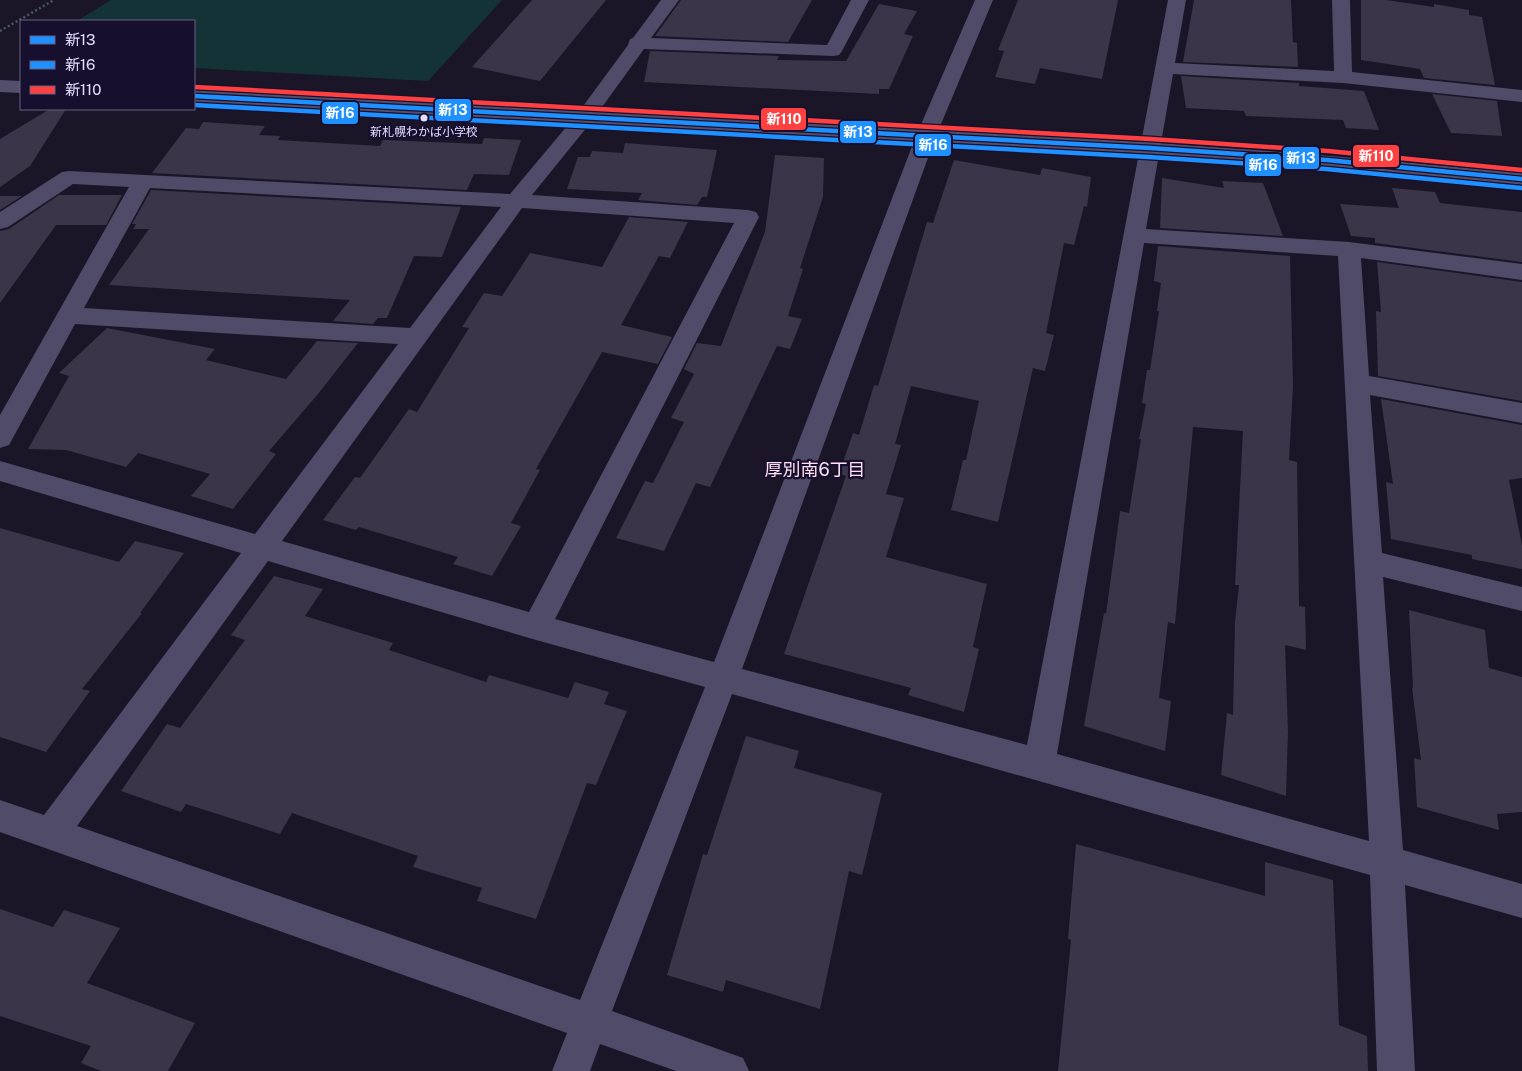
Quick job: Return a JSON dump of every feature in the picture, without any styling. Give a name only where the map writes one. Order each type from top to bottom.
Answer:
[{"type":"street","points":[[50,835],[516,200],[585,117],[636,43],[670,0]]},
{"type":"street","points":[[636,43],[833,51],[860,0]]},
{"type":"street","points":[[571,1071],[722,679],[926,136],[984,0]]},
{"type":"street","points":[[1039,764],[1177,0]]},
{"type":"street","points":[[1341,0],[1342,77]]},
{"type":"street","points":[[1165,68],[1342,77],[1522,96]]},
{"type":"street","points":[[0,86],[20,87]]},
{"type":"street","points":[[195,96],[1150,148],[1327,160],[1522,179]]},
{"type":"street","points":[[0,222],[68,177],[516,200],[748,217],[536,627]]},
{"type":"street","points":[[0,438],[143,181]]},
{"type":"street","points":[[1134,235],[1349,250],[1522,272]]},
{"type":"street","points":[[1349,250],[1356,384],[1388,864],[1396,1071]]},
{"type":"street","points":[[68,315],[417,337]]},
{"type":"street","points":[[1356,384],[1522,413]]},
{"type":"street","points":[[0,470],[536,627],[1039,764],[1522,901]]},
{"type":"street","points":[[1369,562],[1522,599]]},
{"type":"street","points":[[0,816],[730,1071]]},
{"type":"path","points":[[0,31],[54,0]]},
{"type":"green space","points":[[111,0],[502,0],[428,81],[195,68],[195,20],[79,20]]},
{"type":"building","points":[[532,0],[606,0],[540,81],[472,67]]},
{"type":"building","points":[[681,0],[812,0],[788,42],[655,36]]},
{"type":"building","points":[[1018,0],[1118,0],[1102,79],[1040,68],[1035,84],[995,77],[1004,51],[998,50]]},
{"type":"building","points":[[1194,0],[1291,0],[1293,42],[1297,43],[1298,67],[1183,62]]},
{"type":"building","points":[[1361,0],[1386,0],[1434,7],[1434,4],[1469,10],[1469,15],[1482,17],[1495,85],[1424,78],[1420,69],[1361,60]]},
{"type":"building","points":[[879,4],[917,11],[904,34],[913,36],[889,89],[879,89],[879,94],[644,82],[650,51],[779,56],[777,60],[846,61]]},
{"type":"building","points":[[1181,76],[1299,83],[1299,86],[1364,91],[1379,130],[1346,128],[1343,120],[1246,116],[1244,111],[1186,108]]},
{"type":"building","points":[[1432,94],[1497,101],[1502,136],[1451,133]]},
{"type":"building","points":[[48,110],[65,110],[30,166],[0,187],[0,139]]},
{"type":"building","points":[[203,122],[265,126],[259,135],[280,136],[278,140],[380,146],[383,140],[482,144],[484,138],[521,140],[509,175],[474,174],[467,190],[152,173],[186,128],[199,129]]},
{"type":"building","points":[[625,143],[717,150],[707,197],[702,197],[697,205],[638,200],[642,193],[567,189],[578,157],[590,157],[592,151],[623,153]]},
{"type":"building","points":[[775,155],[824,158],[823,197],[800,268],[803,269],[788,316],[802,319],[790,349],[777,346],[710,487],[696,483],[664,551],[616,538],[645,481],[653,483],[684,422],[671,418],[694,374],[684,369],[697,343],[721,346],[765,232]]},
{"type":"building","points":[[954,160],[1040,175],[1042,168],[1091,177],[1087,207],[1084,206],[1074,245],[1064,243],[1046,333],[1054,335],[1045,371],[1033,368],[998,522],[951,510],[963,460],[966,460],[979,401],[911,386],[895,444],[901,445],[886,494],[904,498],[886,557],[987,584],[973,647],[979,649],[964,712],[908,695],[911,688],[784,654],[846,476],[839,474],[853,433],[859,435],[874,385],[878,386],[927,222],[933,223]]},
{"type":"building","points":[[1162,178],[1224,188],[1222,181],[1263,183],[1283,236],[1160,228]]},
{"type":"building","points":[[1392,188],[1435,192],[1440,203],[1522,212],[1522,262],[1375,243],[1375,238],[1351,236],[1340,204],[1399,208]]},
{"type":"building","points":[[151,190],[461,207],[442,257],[414,256],[387,318],[378,318],[373,324],[333,321],[350,300],[109,285],[149,229],[133,229],[136,224],[132,224]]},
{"type":"building","points":[[59,195],[122,195],[106,225],[56,225],[0,303],[0,231],[9,229]]},
{"type":"building","points":[[0,196],[22,196],[0,210]]},
{"type":"building","points":[[629,217],[688,222],[670,258],[659,256],[621,325],[672,337],[658,364],[602,352],[536,469],[540,470],[511,523],[521,526],[492,576],[453,564],[458,557],[359,527],[356,530],[323,520],[355,477],[360,478],[409,409],[417,412],[469,328],[462,327],[484,293],[502,296],[530,253],[602,267]]},
{"type":"building","points":[[1158,246],[1290,256],[1293,386],[1289,460],[1297,462],[1299,606],[1305,607],[1306,650],[1285,645],[1288,732],[1286,796],[1221,775],[1227,713],[1233,715],[1235,622],[1239,585],[1235,585],[1243,431],[1193,427],[1175,624],[1168,622],[1159,698],[1171,701],[1165,751],[1084,726],[1104,613],[1106,614],[1120,511],[1129,513],[1141,439],[1139,439],[1146,404],[1142,403],[1147,370],[1150,370],[1159,311],[1157,311],[1161,283],[1154,281]]},
{"type":"building","points":[[1377,262],[1522,282],[1522,401],[1378,376],[1376,311],[1381,312]]},
{"type":"building","points":[[107,328],[215,349],[206,360],[286,379],[317,341],[358,343],[318,394],[269,451],[276,454],[233,509],[191,496],[210,474],[138,453],[126,467],[66,450],[28,449],[69,376],[59,373]]},
{"type":"building","points":[[1381,399],[1522,425],[1522,478],[1509,480],[1522,545],[1522,569],[1472,559],[1472,555],[1391,539],[1386,482],[1393,484]]},
{"type":"building","points":[[0,528],[119,562],[135,541],[184,553],[140,613],[142,613],[82,689],[90,691],[46,752],[0,737]]},
{"type":"building","points":[[274,576],[323,589],[305,616],[393,643],[389,650],[486,682],[489,675],[568,698],[575,682],[609,692],[604,704],[627,711],[596,785],[587,783],[536,919],[477,901],[482,888],[413,867],[418,856],[292,813],[280,834],[186,804],[181,812],[121,791],[167,724],[180,728],[245,640],[231,635]]},
{"type":"building","points":[[1409,610],[1485,630],[1489,668],[1522,677],[1522,812],[1497,814],[1499,830],[1417,807],[1414,758],[1421,760],[1412,687]]},
{"type":"building","points":[[746,736],[799,751],[794,768],[882,793],[862,875],[849,871],[820,1009],[726,980],[723,992],[667,975],[703,854],[707,855]]},
{"type":"building","points":[[1076,844],[1265,896],[1265,862],[1333,880],[1339,1025],[1367,1036],[1368,1071],[1058,1071],[1071,940],[1068,939]]},
{"type":"building","points":[[0,909],[53,927],[64,910],[120,928],[87,983],[195,1023],[168,1071],[101,1071],[81,1063],[91,1046],[0,1016]]},
{"type":"transit line","name":"新110","points":[[195,87],[1151,139],[1328,151],[1522,170]]},
{"type":"transit line","name":"新13","points":[[195,96],[1150,148],[1327,160],[1522,179]]},
{"type":"transit line","name":"新16","points":[[195,105],[1149,157],[1326,169],[1521,188]]},
{"type":"place","name":"新札幌わかば小学校","points":[[424,118]]},
{"type":"district","name":"厚別南6丁目","points":[[815,470]]}]
